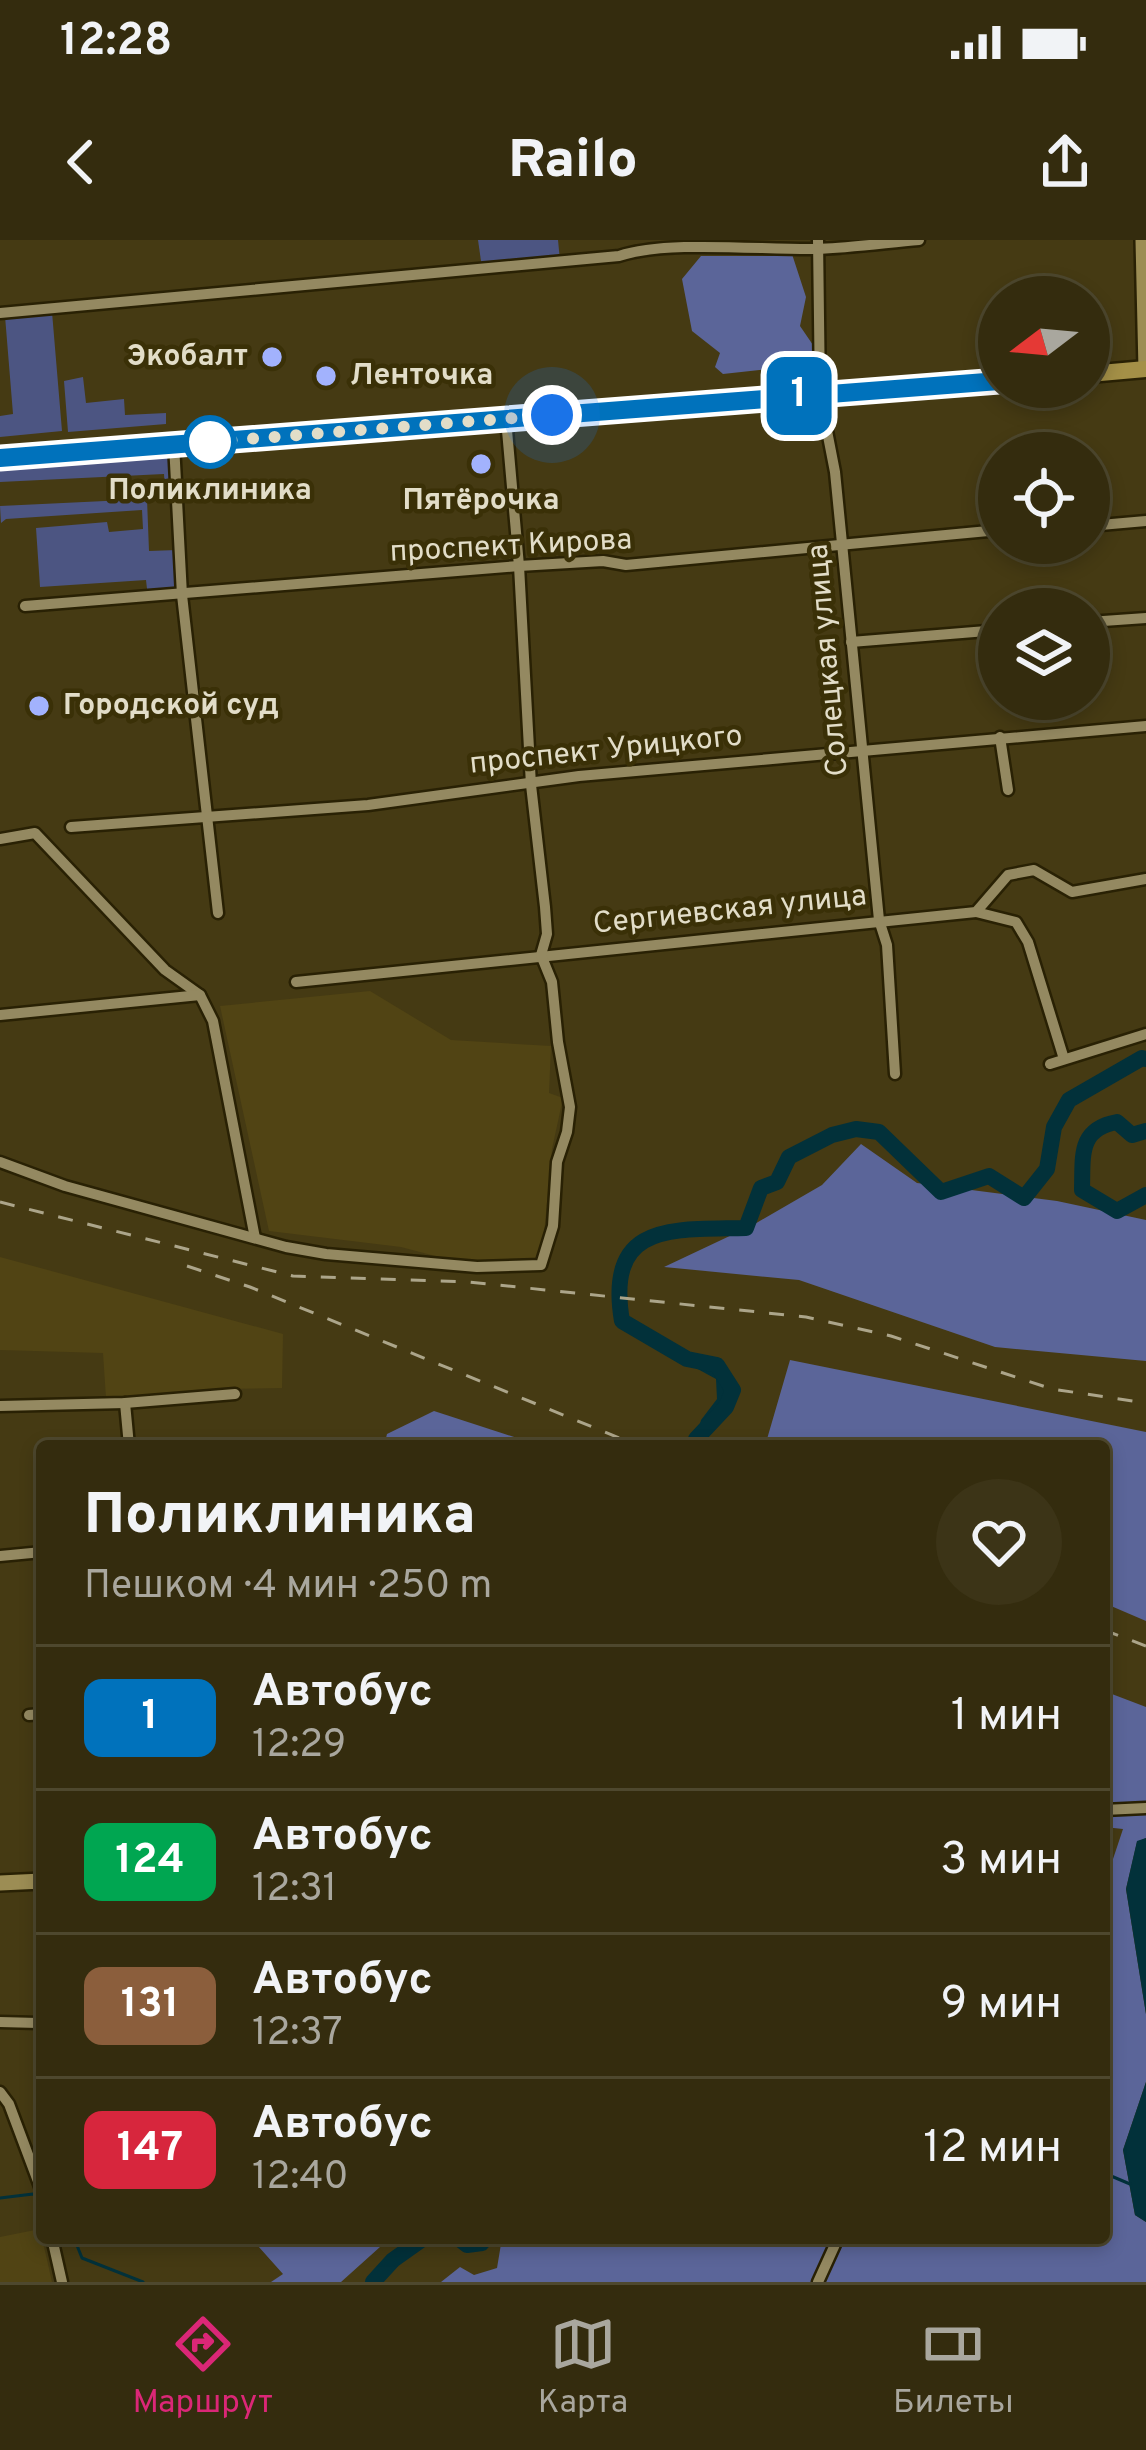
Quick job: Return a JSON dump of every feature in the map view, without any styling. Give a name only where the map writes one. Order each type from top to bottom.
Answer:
[{"type":"main road","points":[[1110,372],[1146,369],[1143,240]]},
{"type":"main road","points":[[0,458],[978,383]]},
{"type":"main road","points":[[0,1883],[36,1881]]},
{"type":"street","points":[[0,313],[619,256],[686,243],[919,240]]},
{"type":"street","name":"Солецкая улица","points":[[817,244],[820,394],[835,472],[879,920],[887,945],[895,1074]]},
{"type":"street","points":[[0,1162],[64,1186],[326,1254],[477,1267],[541,1265],[554,1226],[557,1162],[570,1107],[555,997],[542,955],[547,934],[531,785],[506,419]]},
{"type":"street","points":[[174,444],[182,595],[218,913]]},
{"type":"street","points":[[1110,524],[1146,521]]},
{"type":"street","name":"проспект Кирова","points":[[25,606],[519,566],[603,561],[626,565],[978,532]]},
{"type":"street","points":[[1110,620],[1146,617]]},
{"type":"street","points":[[851,642],[978,632]]},
{"type":"street","name":"проспект Урицкого","points":[[71,827],[399,802],[579,776],[1146,726]]},
{"type":"street","points":[[1000,737],[1008,790]]},
{"type":"street","points":[[0,839],[35,833],[165,970],[200,995],[213,1021],[255,1238]]},
{"type":"street","points":[[1064,1059],[1028,943],[1016,922],[976,912],[1008,875],[1034,870],[1072,892],[1146,879]]},
{"type":"street","name":"Сергиевская улица","points":[[296,982],[976,912]]},
{"type":"street","points":[[0,1015],[200,995]]},
{"type":"street","points":[[1050,1064],[1146,1034]]},
{"type":"street","points":[[0,1406],[235,1394]]},
{"type":"street","points":[[125,1403],[128,1440]]},
{"type":"street","points":[[0,1556],[36,1553]]},
{"type":"street","points":[[1110,1810],[1146,1808]]},
{"type":"street","points":[[0,2022],[36,2024]]},
{"type":"street","points":[[0,2092],[36,2173]]},
{"type":"street","points":[[53,2244],[62,2281]]},
{"type":"street","points":[[818,2282],[835,2244]]},
{"type":"shaded area","points":[[478,240],[558,240],[560,261],[482,268]]},
{"type":"shaded area","points":[[791,251],[806,297],[800,326],[813,345],[813,364],[723,374],[715,367],[720,353],[692,331],[682,279],[701,256],[772,256]]},
{"type":"shaded area","points":[[52,312],[62,431],[0,437],[0,416],[13,414],[5,316]]},
{"type":"shaded area","points":[[83,377],[86,403],[124,399],[125,415],[166,413],[166,424],[68,432],[64,381]]},
{"type":"shaded area","points":[[170,453],[173,490],[165,490],[164,474],[0,482],[0,467]]},
{"type":"shaded area","points":[[147,499],[149,551],[177,550],[179,595],[148,598],[146,580],[40,587],[36,528],[107,522],[109,532],[143,529],[142,510],[1,523],[0,506]]},
{"type":"shaded area","points":[[370,991],[451,1040],[551,1046],[549,1093],[563,1098],[552,1149],[541,1265],[477,1267],[401,1247],[269,1231],[220,1006]]},
{"type":"shaded area","points":[[861,1144],[917,1183],[1057,1201],[1146,1220],[1146,1361],[995,1347],[799,1280],[664,1267],[753,1225],[822,1185]]},
{"type":"shaded area","points":[[0,1257],[283,1334],[282,1388],[106,1398],[103,1353],[0,1350]]},
{"type":"shaded area","points":[[622,1321],[687,1359],[717,1365],[733,1390],[726,1407],[696,1439],[701,1420],[717,1399],[716,1379],[615,1324]]},
{"type":"shaded area","points":[[790,1360],[1146,1432],[1146,1621],[1110,1606],[1110,1440],[767,1440]]},
{"type":"shaded area","points":[[434,1411],[523,1440],[386,1440],[387,1434]]},
{"type":"shaded area","points":[[1110,1693],[1146,1707],[1146,1838],[1137,1842],[1126,1889],[1146,2014],[1146,2082],[1123,2150],[1135,2215],[1146,2222],[1146,2282],[441,2282],[460,2267],[474,2275],[497,2268],[501,2244],[1110,2244],[1110,1868],[1123,1829],[1110,1828]]},
{"type":"shaded area","points":[[1146,1838],[1146,2014],[1126,1889],[1137,1841]]},
{"type":"shaded area","points":[[1146,2082],[1146,2222],[1135,2215],[1123,2150]]},
{"type":"shaded area","points":[[36,2230],[36,2244],[43,2244],[52,2282],[0,2282],[0,2237]]},
{"type":"shaded area","points":[[256,2244],[383,2244],[341,2282],[271,2282],[283,2274]]},
{"type":"waterway","points":[[696,1439],[726,1407],[733,1390],[717,1365],[687,1359],[622,1321],[619,1288],[624,1265],[635,1248],[670,1232],[746,1228],[761,1188],[777,1182],[789,1157],[832,1135],[856,1129],[879,1132],[941,1192],[989,1176],[1024,1198],[1047,1169],[1054,1127],[1069,1100],[1146,1059]]},
{"type":"waterway","points":[[1146,1131],[1132,1135],[1117,1122],[1104,1126],[1089,1138],[1082,1166],[1082,1190],[1117,1211],[1146,1195]]},
{"type":"waterway","points":[[1110,2176],[1130,2184]]},
{"type":"waterway","points":[[0,2198],[36,2196]]},
{"type":"waterway","points":[[76,2244],[82,2258],[143,2282]]},
{"type":"waterway","points":[[373,2282],[416,2244]]},
{"type":"waterway","points":[[466,2244],[474,2244]]},
{"type":"railway","points":[[0,1202],[293,1276],[469,1282],[806,1317],[891,1336],[1052,1389],[1146,1403]]},
{"type":"railway","points":[[187,1266],[250,1287],[624,1440]]},
{"type":"railway","points":[[1110,1632],[1146,1646]]},
{"type":"bus line","name":"1","points":[[0,458],[978,383]]},
{"type":"place","name":"Экобалт","points":[[272,357]]},
{"type":"place","name":"Ленточка","points":[[326,376]]},
{"type":"place","name":"Поликлиника","points":[[210,442]]},
{"type":"place","name":"Пятёрочка","points":[[481,464]]},
{"type":"place","name":"Городской суд","points":[[39,706]]},
{"type":"route","points":[[210,442],[552,415]]}]
